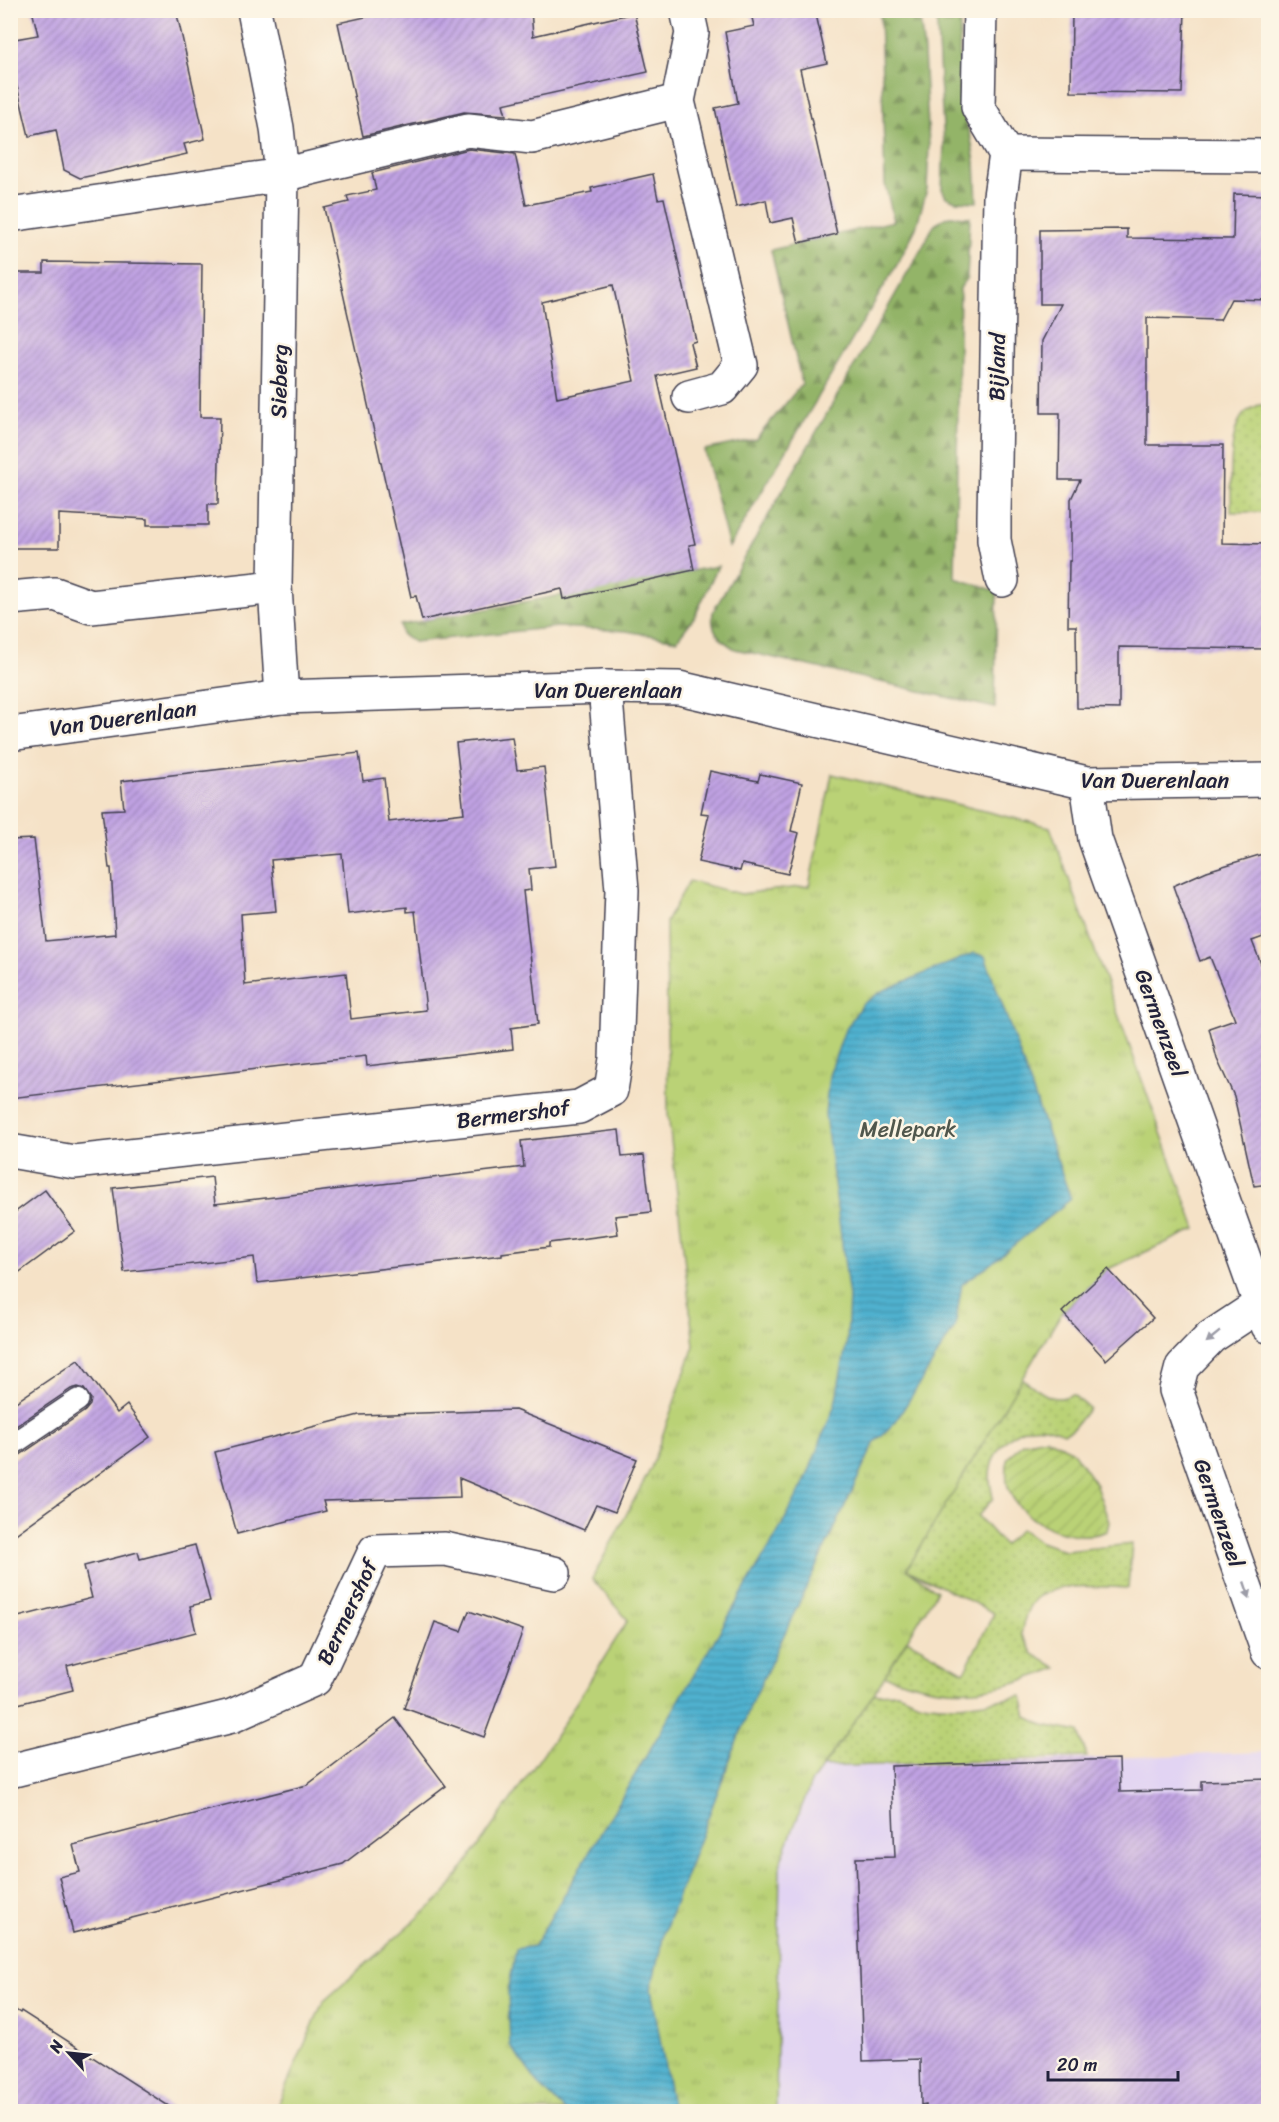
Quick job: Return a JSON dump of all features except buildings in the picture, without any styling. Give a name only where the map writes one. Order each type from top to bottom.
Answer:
[{"type":"street","name":"Sieberg","points":[[254,10],[277,128],[282,175],[275,587],[282,697]]},
{"type":"street","points":[[687,10],[692,33],[678,101],[741,365],[722,388],[689,397]]},
{"type":"street","points":[[980,10],[978,107],[1006,154],[1269,156]]},
{"type":"street","points":[[10,215],[282,175],[468,130],[532,136],[678,101]]},
{"type":"street","name":"Bijland","points":[[1002,580],[994,532],[1000,196],[1006,154]]},
{"type":"street","points":[[10,598],[55,594],[92,607],[275,587]]},
{"type":"street","name":"Van Duerenlaan","points":[[10,734],[282,697],[605,687],[679,688],[1087,783],[1269,780]]},
{"type":"street","name":"Bermershof","points":[[10,1150],[74,1162],[579,1107],[611,1090],[616,1059],[622,890],[605,687]]},
{"type":"street","name":"Germenzeel","points":[[1087,783],[1095,838],[1257,1257],[1265,1315],[1211,1337],[1182,1367],[1176,1390],[1269,1652]]},
{"type":"street","name":"Bermershof","points":[[10,1772],[232,1716],[315,1679],[375,1551],[446,1549],[554,1573]]},
{"type":"lane","points":[[10,1446],[78,1400]]},
{"type":"shaded area","points":[[1268,1752],[1268,2111],[776,2112],[780,1863],[811,1783],[823,1767]]},
{"type":"green space","points":[[880,11],[919,11],[924,52],[929,146],[927,189],[916,228],[898,263],[729,547],[704,450],[756,439],[802,384],[771,250],[894,221],[885,184]]},
{"type":"green space","points":[[936,11],[960,11],[959,98],[975,162],[977,202],[956,201],[946,197],[942,189],[944,144]]},
{"type":"green space","points":[[950,216],[970,217],[967,279],[960,288],[955,578],[997,591],[995,708],[735,649],[717,634],[712,619],[713,612],[932,228],[937,222]]},
{"type":"green space","points":[[1259,405],[1268,405],[1268,512],[1231,512],[1231,459],[1235,431],[1246,412]]},
{"type":"green space","points":[[718,566],[695,616],[677,640],[626,631],[558,627],[414,642],[402,635],[400,625]]},
{"type":"green space","name":"Mellepark","points":[[832,774],[1050,827],[1196,1229],[1108,1269],[1062,1312],[907,1569],[937,1591],[873,1695],[811,1783],[780,1863],[776,2111],[275,2112],[323,2002],[445,1894],[554,1738],[628,1620],[592,1579],[651,1468],[694,1346],[668,1113],[666,922],[689,881],[741,894],[809,886]]},
{"type":"green space","points":[[1021,1378],[1045,1395],[1058,1398],[1072,1394],[1089,1408],[1072,1430],[1064,1433],[1047,1427],[1034,1427],[1024,1429],[1006,1440],[999,1448],[991,1468],[990,1481],[993,1498],[978,1516],[1004,1545],[1021,1529],[1038,1541],[1065,1551],[1132,1544],[1128,1588],[1070,1587],[1048,1592],[1035,1599],[1027,1613],[1021,1634],[1033,1654],[1057,1668],[1014,1683],[969,1690],[932,1688],[884,1676],[907,1640],[964,1672],[994,1613],[906,1569]]},
{"type":"green space","points":[[1046,1438],[1072,1450],[1096,1485],[1109,1522],[1107,1531],[1094,1535],[1079,1535],[1048,1527],[1021,1509],[1012,1497],[1007,1483],[1007,1459],[1022,1443]]},
{"type":"green space","points":[[898,1693],[920,1702],[944,1705],[971,1704],[1022,1696],[1027,1717],[1043,1725],[1079,1732],[1087,1757],[823,1767],[873,1694]]},
{"type":"water","points":[[974,953],[985,956],[1071,1199],[962,1284],[955,1327],[896,1421],[875,1442],[750,1707],[664,1933],[651,1989],[673,2111],[565,2111],[540,2086],[510,2045],[508,1992],[516,1949],[534,1946],[776,1536],[806,1479],[835,1404],[847,1341],[849,1297],[825,1114],[829,1076],[844,1032],[862,1004],[882,991]]}]
